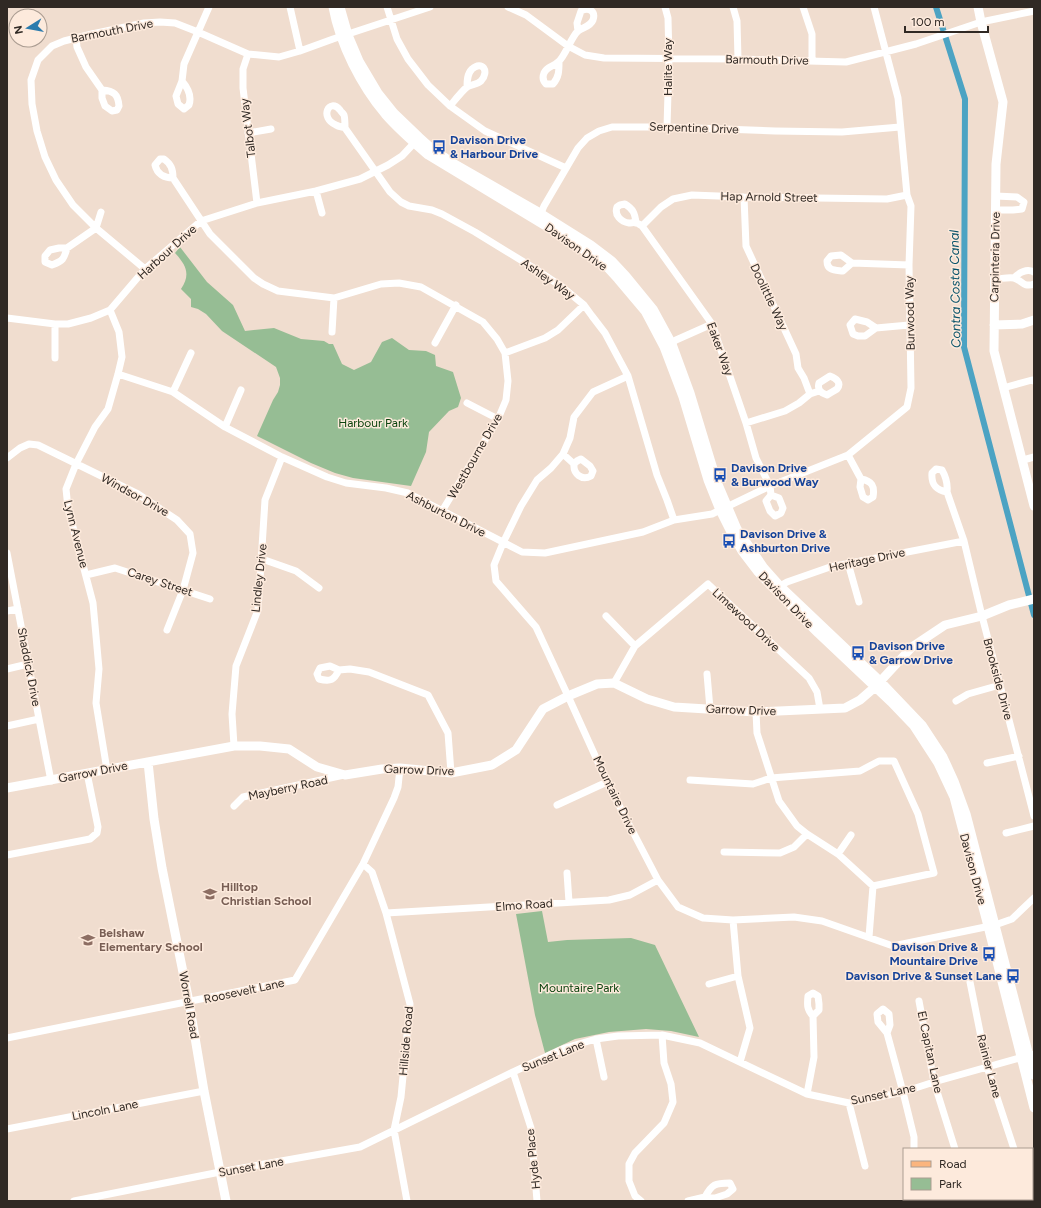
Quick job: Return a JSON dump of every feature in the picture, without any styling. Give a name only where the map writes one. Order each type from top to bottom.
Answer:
[{"type":"street","points":[[182,81],[184,64],[209,7]]},
{"type":"street","points":[[290,7],[300,51]]},
{"type":"street","name":"Davison Drive","points":[[333,7],[344,36],[378,93],[417,140],[429,146],[451,162],[539,217],[591,245],[612,261],[653,309],[690,393],[717,482],[723,508],[736,529],[778,588],[878,684],[914,726],[938,763],[954,797],[1034,1075]]},
{"type":"street","name":"Davison Drive","points":[[340,7],[344,36]]},
{"type":"street","points":[[387,7],[397,39],[408,59],[428,85],[450,106],[485,131],[566,168]]},
{"type":"street","name":"Barmouth Drive","points":[[145,269],[96,228],[73,205],[56,180],[45,157],[37,131],[32,104],[31,80],[38,60],[52,46],[76,38],[144,23],[160,22],[175,23],[248,54],[279,57],[430,7]]},
{"type":"street","name":"Barmouth Drive","points":[[509,7],[526,15],[568,46],[585,55],[604,58],[738,59],[846,62],[916,44],[981,22],[1034,11]]},
{"type":"street","name":"Halite Way","points":[[665,7],[668,18],[669,59],[667,127]]},
{"type":"street","points":[[733,7],[737,21],[738,59]]},
{"type":"street","points":[[803,7],[812,34],[812,61]]},
{"type":"street","name":"Burwood Way","points":[[723,508],[770,486],[848,454],[907,407],[911,388],[909,265],[911,206],[907,195],[898,98],[874,7]]},
{"type":"street","name":"Carpinteria Drive","points":[[978,7],[1003,102],[996,164],[994,351],[1034,506]]},
{"type":"street","points":[[559,62],[578,32]]},
{"type":"street","points":[[76,38],[77,47],[86,67],[102,90]]},
{"type":"street","name":"Talbot Way","points":[[248,54],[243,69],[243,88],[257,203]]},
{"type":"street","points":[[450,106],[467,87]]},
{"type":"street","name":"Serpentine Drive","points":[[539,217],[566,168],[582,143],[587,138],[599,131],[612,127],[842,132],[900,127]]},
{"type":"street","name":"Ashley Way","points":[[345,128],[390,192],[401,202],[409,206],[432,210],[442,214],[475,232],[544,274],[584,305],[605,333],[628,376],[657,475],[674,520]]},
{"type":"street","points":[[248,133],[271,129]]},
{"type":"street","name":"Harbour Drive","points":[[7,318],[55,324],[68,324],[91,318],[110,310],[145,269],[201,221],[257,203],[348,183],[388,166],[402,156],[417,140]]},
{"type":"street","name":"Westbourne Drive","points":[[173,178],[210,234],[254,278],[263,284],[278,291],[334,298],[381,284],[399,283],[421,287],[483,322],[497,339],[505,353],[508,381],[506,400],[498,419],[442,512]]},
{"type":"street","points":[[316,191],[322,213]]},
{"type":"street","name":"Hap Arnold Street","points":[[639,224],[673,199],[692,195],[887,198],[907,195]]},
{"type":"street","points":[[996,196],[1017,197],[1024,202],[1022,209],[996,210]]},
{"type":"street","name":"Doolittle Way","points":[[744,197],[746,246],[796,354],[798,368],[804,378],[810,394]]},
{"type":"street","points":[[67,248],[96,228],[101,212]]},
{"type":"street","name":"Eaker Way","points":[[639,224],[712,324],[746,423],[756,458],[770,486]]},
{"type":"street","points":[[852,263],[909,265]]},
{"type":"street","points":[[1014,278],[1020,272],[1031,270],[1034,272]]},
{"type":"street","points":[[994,279],[1014,278],[1025,285],[1034,284]]},
{"type":"street","points":[[332,332],[334,298]]},
{"type":"street","points":[[505,353],[544,338],[558,330],[584,305]]},
{"type":"street","points":[[436,343],[456,306]]},
{"type":"street","name":"Lynn Avenue","points":[[107,770],[96,703],[99,669],[93,603],[68,508],[66,490],[76,464],[95,427],[108,409],[118,374],[122,357],[120,332],[110,310]]},
{"type":"street","points":[[994,326],[1022,324],[1034,320]]},
{"type":"street","points":[[55,324],[55,358]]},
{"type":"street","points":[[668,345],[712,324]]},
{"type":"street","points":[[876,328],[909,325]]},
{"type":"street","points":[[173,392],[191,353]]},
{"type":"street","name":"Ashburton Drive","points":[[118,374],[173,392],[225,427],[282,458],[327,477],[346,483],[386,488],[408,493],[442,512],[522,552],[545,552],[643,532],[674,520],[712,514],[723,508]]},
{"type":"street","name":"Mountaire Drive","points":[[628,376],[593,392],[574,417],[570,438],[562,454],[551,468],[538,480],[521,506],[494,565],[496,581],[536,627],[607,782],[658,880],[678,907],[703,918],[733,920],[794,917],[822,921],[893,946],[992,926],[1012,919],[1034,898]]},
{"type":"street","points":[[1003,388],[1033,380]]},
{"type":"street","points":[[225,427],[241,390]]},
{"type":"street","points":[[746,423],[785,411],[799,403],[810,394],[819,391]]},
{"type":"street","points":[[467,403],[498,419]]},
{"type":"street","name":"Windsor Drive","points":[[7,458],[20,448],[29,444],[38,445],[138,494],[177,520],[190,534],[193,553],[183,590],[167,630]]},
{"type":"street","points":[[562,454],[574,464]]},
{"type":"street","points":[[848,454],[861,479]]},
{"type":"street","points":[[1023,460],[1034,457]]},
{"type":"street","name":"Lindley Drive","points":[[234,746],[232,714],[236,666],[258,610],[265,500],[282,458]]},
{"type":"street","points":[[770,486],[771,495]]},
{"type":"street","name":"Brookside Drive","points":[[947,492],[964,541],[1034,816]]},
{"type":"street","name":"Heritage Drive","points":[[778,588],[787,582],[830,567],[964,541]]},
{"type":"street","name":"Shaddick Drive","points":[[7,553],[51,780]]},
{"type":"street","points":[[262,559],[296,571],[319,588]]},
{"type":"street","points":[[848,563],[858,602]]},
{"type":"street","name":"Carey Street","points":[[86,575],[115,568],[210,599]]},
{"type":"street","name":"Limewood Drive","points":[[614,683],[635,646],[708,584],[809,678],[817,692],[820,709]]},
{"type":"street","name":"Garrow Drive","points":[[7,788],[234,746],[260,746],[289,749],[317,767],[345,775],[382,768],[400,768],[451,774],[492,765],[516,750],[543,708],[597,684],[614,683],[647,699],[674,707],[756,712],[845,708],[860,700],[878,684],[912,647],[945,625],[982,616],[1019,602],[1034,599]]},
{"type":"street","points":[[7,611],[18,609]]},
{"type":"street","points":[[606,616],[635,646]]},
{"type":"street","points":[[7,668],[28,664]]},
{"type":"street","points":[[339,670],[350,669],[369,672],[428,695],[448,733],[451,774]]},
{"type":"street","points":[[707,674],[710,709]]},
{"type":"street","points":[[956,701],[968,694],[1000,685]]},
{"type":"street","points":[[756,712],[757,733],[779,801],[797,826],[838,854],[873,886]]},
{"type":"street","points":[[7,726],[39,719]]},
{"type":"street","points":[[987,763],[1018,756]]},
{"type":"street","points":[[690,780],[753,784],[771,778],[860,771],[879,761],[894,761],[918,814],[934,873],[873,886]]},
{"type":"street","name":"Worrell Road","points":[[148,762],[154,819],[162,868],[189,1002],[204,1091],[226,1201]]},
{"type":"street","name":"Roosevelt Lane","points":[[7,1038],[295,980],[363,864],[394,798],[398,787],[400,768]]},
{"type":"street","points":[[7,855],[90,839],[97,833],[98,826],[88,773]]},
{"type":"street","name":"Mayberry Road","points":[[234,806],[243,797],[345,775]]},
{"type":"street","points":[[557,806],[607,782]]},
{"type":"street","points":[[1006,833],[1034,826]]},
{"type":"street","points":[[724,852],[780,853],[794,848],[807,834]]},
{"type":"street","points":[[838,854],[851,835]]},
{"type":"street","name":"Hillside Road","points":[[363,864],[372,872],[386,913],[410,1004],[401,1097],[394,1130],[407,1201]]},
{"type":"street","points":[[567,873],[570,902]]},
{"type":"street","name":"Elmo Road","points":[[386,913],[609,900],[630,895],[658,880]]},
{"type":"street","points":[[869,937],[873,886]]},
{"type":"street","points":[[733,920],[738,976],[750,1028],[740,1062]]},
{"type":"street","points":[[709,984],[738,976]]},
{"type":"street","name":"Rainier Lane","points":[[970,982],[987,1067],[1014,1148]]},
{"type":"street","name":"El Capitan Lane","points":[[919,1001],[934,1082],[955,1148]]},
{"type":"street","points":[[807,1094],[814,1057],[814,1016]]},
{"type":"street","points":[[887,1033],[914,1137],[914,1148]]},
{"type":"street","points":[[641,1201],[635,1196],[629,1181],[629,1164],[635,1153],[664,1123],[673,1102],[671,1084],[664,1064],[662,1035]]},
{"type":"street","name":"Sunset Lane","points":[[74,1201],[220,1172],[360,1147],[565,1048],[596,1039],[618,1036],[662,1035],[700,1043],[807,1094],[849,1103],[903,1092],[1028,1056]]},
{"type":"street","points":[[596,1039],[604,1077]]},
{"type":"street","name":"Davison Drive","points":[[1028,1056],[1034,1108]]},
{"type":"street","name":"Hyde Place","points":[[513,1072],[530,1128],[537,1201]]},
{"type":"street","name":"Lincoln Lane","points":[[7,1129],[204,1091]]},
{"type":"street","points":[[849,1103],[864,1166]]},
{"type":"street","points":[[688,1201],[705,1197]]},
{"type":"green space","name":"Harbour Park","points":[[180,247],[207,282],[233,305],[245,331],[274,328],[301,339],[324,341],[329,344],[333,344],[342,364],[354,370],[371,362],[382,342],[392,338],[409,350],[426,351],[435,355],[436,366],[453,372],[461,398],[458,407],[449,411],[429,432],[426,452],[411,486],[353,478],[335,473],[311,463],[257,436],[280,385],[280,378],[276,367],[222,331],[206,314],[191,307],[191,299],[181,289],[186,279],[186,270],[175,253]]},
{"type":"green space","name":"Mountaire Park","points":[[542,911],[548,942],[631,938],[655,945],[699,1037],[671,1031],[646,1029],[609,1032],[575,1039],[545,1053],[535,1015],[516,914]]},
{"type":"waterway","name":"Contra Costa Canal","points":[[936,7],[965,99],[964,347],[1034,615]]},
{"type":"place","name":"Davison Drive & Harbour Drive","points":[[439,147]]},
{"type":"place","name":"Davison Drive & Burwood Way","points":[[720,475]]},
{"type":"place","name":"Davison Drive & Ashburton Drive","points":[[729,541]]},
{"type":"place","name":"Davison Drive & Garrow Drive","points":[[858,653]]},
{"type":"place","name":"Hilltop Christian School","points":[[210,894]]},
{"type":"place","name":"Belshaw Elementary School","points":[[88,940]]},
{"type":"place","name":"Davison Drive & Mountaire Drive","points":[[989,954]]},
{"type":"place","name":"Davison Drive & Sunset Lane","points":[[1013,976]]}]
